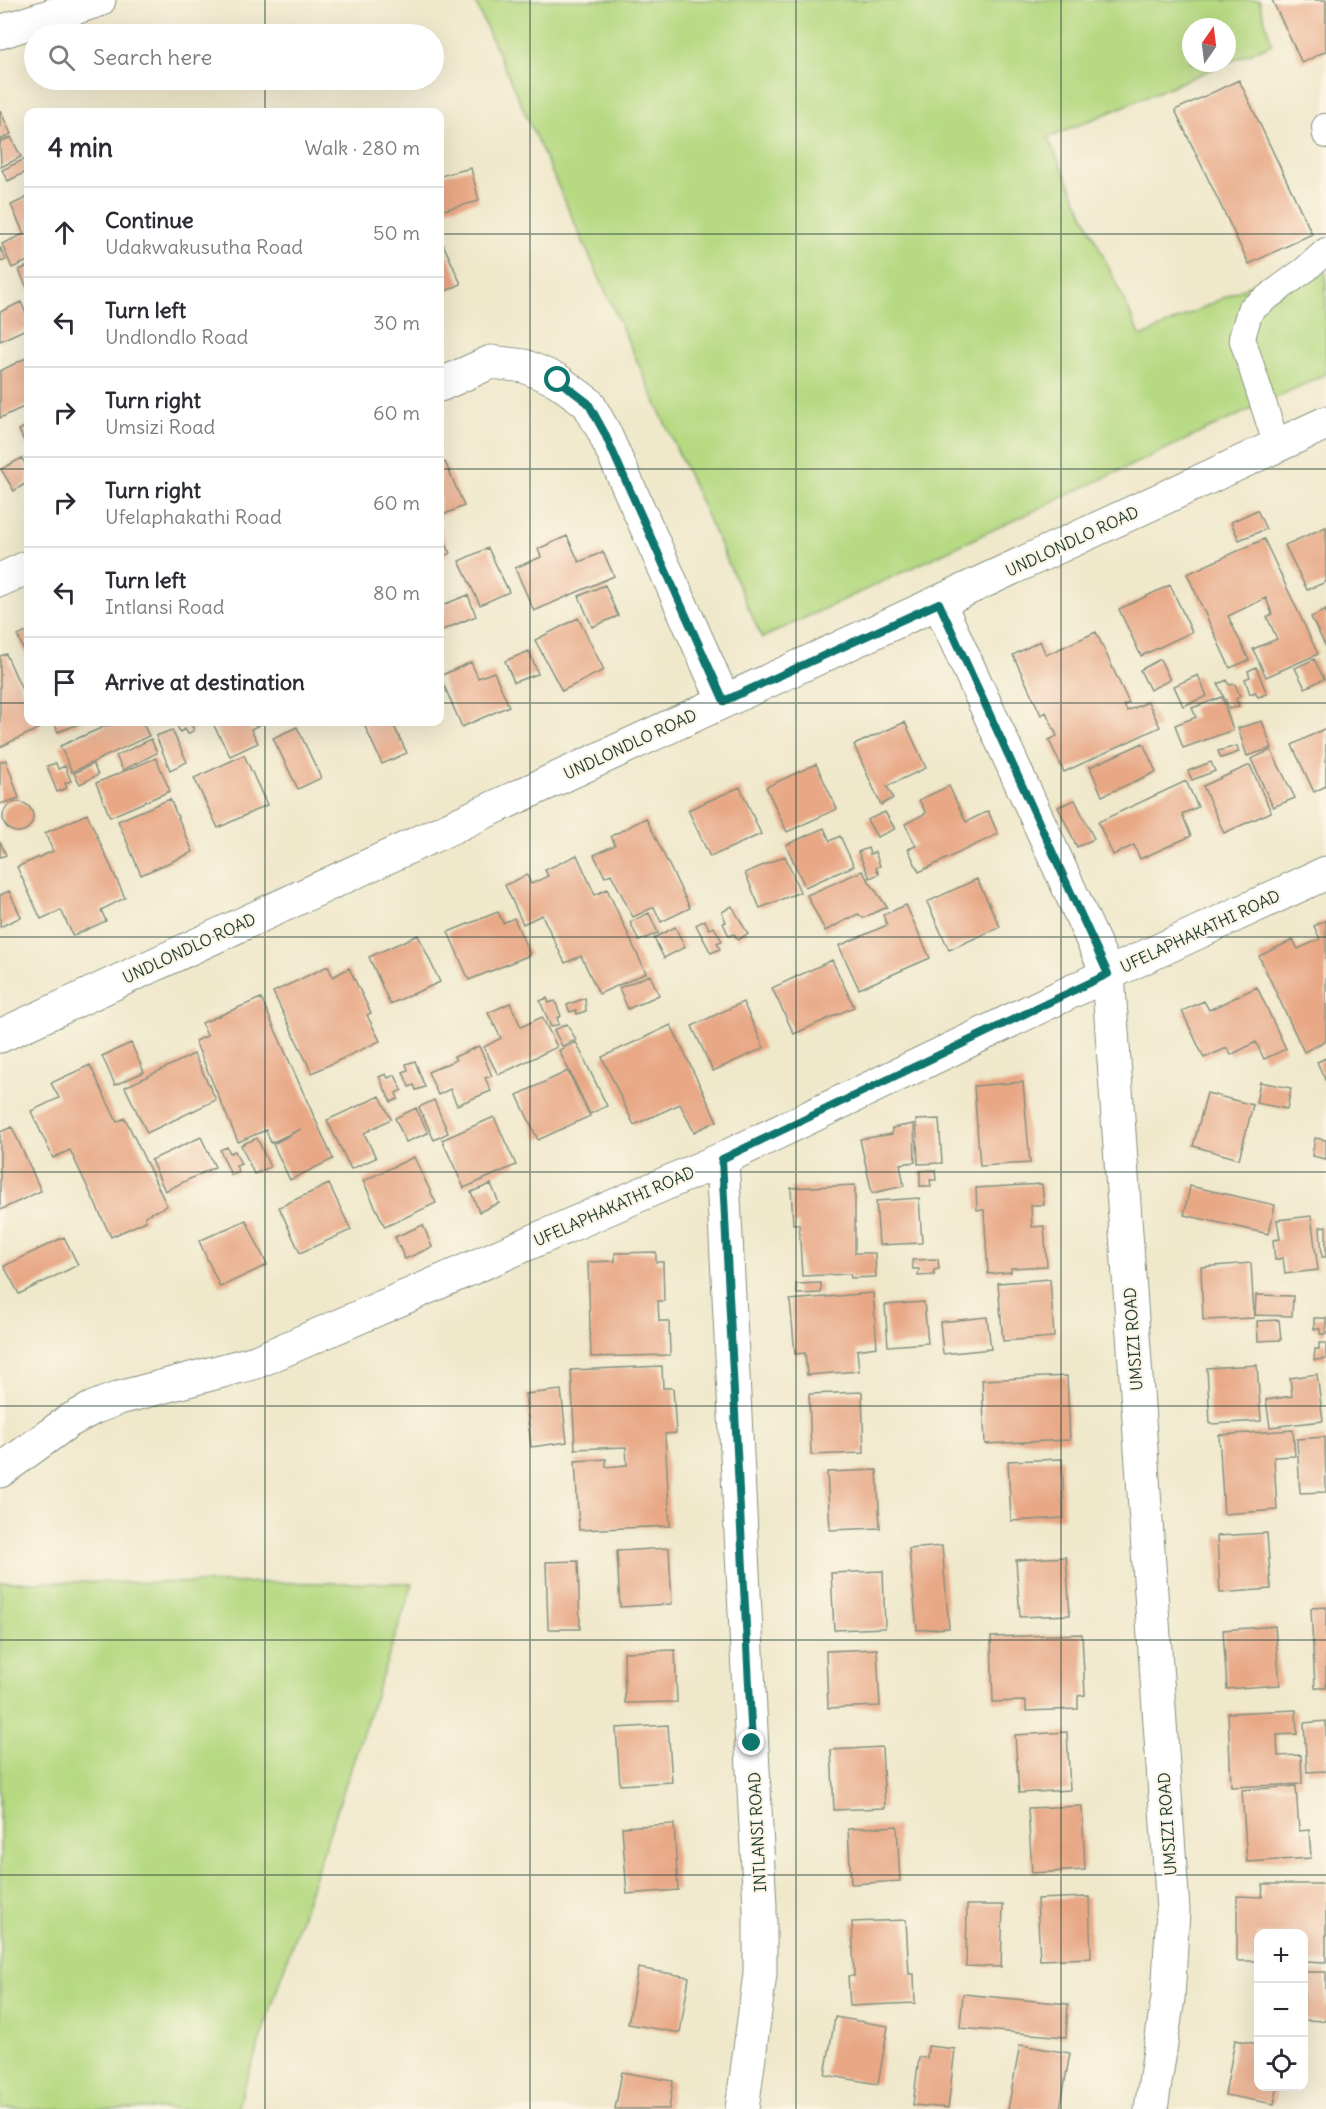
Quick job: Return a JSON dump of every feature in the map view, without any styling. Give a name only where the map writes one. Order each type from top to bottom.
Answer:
[{"type":"street","points":[[25,24],[99,0]]},
{"type":"street","points":[[0,32],[24,24]]},
{"type":"street","points":[[444,383],[491,362],[524,366],[558,380],[588,403],[604,432],[724,701]]},
{"type":"street","name":"UNDLONDLO ROAD","points":[[0,1036],[1326,423]]},
{"type":"street","name":"UMSIZI ROAD","points":[[939,603],[1108,974],[1173,1910],[1168,1998],[1151,2109]]},
{"type":"street","name":"UFELAPHAKATHI ROAD","points":[[0,1471],[69,1421],[93,1408],[119,1398],[255,1362],[722,1159],[1108,974],[1326,873]]},
{"type":"street","name":"INTLANSI ROAD","points":[[722,1159],[760,1907],[760,1974],[742,2109]]},
{"type":"lane","points":[[1277,446],[1242,338],[1245,321],[1250,310],[1306,269],[1326,251]]},
{"type":"green space","points":[[474,0],[1259,0],[1272,44],[1236,59],[1236,18],[1182,18],[1182,72],[1206,72],[1048,138],[1141,337],[1316,254],[1326,274],[1326,374],[762,638]]},
{"type":"green space","points":[[0,1582],[413,1583],[237,2109],[0,2109]]},
{"type":"building","points":[[1272,0],[1326,0],[1326,51],[1302,63]]},
{"type":"building","points":[[1239,80],[1312,234],[1249,264],[1175,110]]},
{"type":"building","points":[[0,110],[11,134],[0,140]]},
{"type":"building","points":[[11,137],[21,157],[1,167],[0,142]]},
{"type":"building","points":[[24,159],[24,173],[8,181],[2,170]]},
{"type":"building","points":[[471,168],[479,201],[444,210],[444,175]]},
{"type":"building","points":[[24,199],[24,234],[11,205]]},
{"type":"building","points":[[24,234],[24,263],[12,268],[2,244]]},
{"type":"building","points":[[444,246],[461,284],[444,292]]},
{"type":"building","points":[[0,247],[6,260],[0,262]]},
{"type":"building","points":[[24,268],[24,281],[19,270]]},
{"type":"building","points":[[21,302],[24,309],[24,330],[0,341],[0,312]]},
{"type":"building","points":[[24,359],[24,407],[0,418],[0,371]]},
{"type":"building","points":[[24,427],[24,441],[19,430]]},
{"type":"building","points":[[22,458],[24,485],[14,491],[1,469]]},
{"type":"building","points":[[444,462],[464,506],[444,514]]},
{"type":"building","points":[[1257,510],[1266,529],[1239,540],[1231,522]]},
{"type":"building","points":[[1326,527],[1326,582],[1307,590],[1285,545]]},
{"type":"building","points":[[567,536],[579,562],[603,552],[614,576],[534,611],[515,568],[541,557],[538,549]]},
{"type":"building","points":[[444,538],[450,553],[444,556]]},
{"type":"building","points":[[1264,539],[1318,654],[1266,677],[1253,649],[1277,639],[1267,617],[1272,614],[1266,598],[1228,616],[1249,660],[1230,668],[1187,574]]},
{"type":"building","points":[[488,548],[509,592],[480,605],[459,561]]},
{"type":"building","points":[[605,585],[618,616],[592,627],[579,596]]},
{"type":"building","points":[[1170,585],[1192,632],[1141,656],[1119,609]]},
{"type":"building","points":[[468,595],[476,616],[444,629],[444,604]]},
{"type":"building","points":[[1326,610],[1326,647],[1311,617]]},
{"type":"building","points":[[578,618],[604,670],[562,691],[535,640]]},
{"type":"building","points":[[1096,632],[1129,703],[1124,705],[1127,711],[1148,702],[1160,727],[1064,772],[1049,740],[1057,736],[1046,712],[1041,715],[1013,655],[1040,641],[1046,655]]},
{"type":"building","points":[[24,633],[24,651],[18,636]]},
{"type":"building","points":[[529,651],[538,674],[514,682],[505,661]]},
{"type":"building","points":[[6,654],[24,694],[24,726],[39,726],[40,728],[0,747],[0,656]]},
{"type":"building","points":[[1160,659],[1170,680],[1150,690],[1140,670]]},
{"type":"building","points":[[1314,659],[1324,679],[1305,688],[1295,668]]},
{"type":"building","points":[[471,662],[478,678],[494,672],[509,706],[462,727],[444,685],[444,674]]},
{"type":"building","points":[[1256,667],[1267,694],[1258,697],[1255,692],[1250,694],[1245,679],[1250,677],[1248,671]]},
{"type":"building","points":[[1198,675],[1207,696],[1183,706],[1174,686]]},
{"type":"building","points":[[1227,680],[1229,685],[1235,684],[1240,696],[1236,699],[1239,706],[1229,709],[1218,684]]},
{"type":"building","points":[[1222,697],[1233,730],[1183,748],[1175,725],[1196,717],[1192,708]]},
{"type":"building","points":[[1262,721],[1272,748],[1247,756],[1238,728]]},
{"type":"building","points":[[905,722],[926,768],[887,786],[893,798],[881,805],[854,745]]},
{"type":"building","points":[[56,726],[74,726],[58,732]]},
{"type":"building","points":[[106,726],[144,726],[149,736],[72,772],[60,746]]},
{"type":"building","points":[[177,726],[192,726],[194,730],[188,734],[185,729],[180,732]]},
{"type":"building","points":[[214,726],[257,726],[251,729],[258,743],[230,756]]},
{"type":"building","points":[[365,726],[394,726],[407,753],[382,764]]},
{"type":"building","points":[[297,727],[321,778],[298,789],[273,738]]},
{"type":"building","points":[[1326,728],[1326,786],[1314,792],[1292,745]]},
{"type":"building","points":[[172,730],[187,762],[170,770],[156,736]]},
{"type":"building","points":[[151,739],[157,753],[123,770],[116,756]]},
{"type":"building","points":[[1143,743],[1156,772],[1102,796],[1090,767]]},
{"type":"building","points":[[1237,746],[1239,752],[1221,758],[1218,751]]},
{"type":"building","points":[[1271,750],[1295,798],[1273,807],[1251,759]]},
{"type":"building","points":[[244,755],[267,805],[218,828],[194,778]]},
{"type":"building","points":[[156,758],[170,791],[110,817],[96,783]]},
{"type":"building","points":[[6,760],[19,798],[0,804],[0,762]]},
{"type":"building","points":[[1211,762],[1215,771],[1192,780],[1188,771]]},
{"type":"building","points":[[56,763],[58,769],[65,766],[71,781],[65,783],[67,788],[57,792],[47,766]]},
{"type":"building","points":[[93,764],[98,775],[80,784],[74,773]]},
{"type":"building","points":[[816,764],[837,809],[787,832],[766,787]]},
{"type":"building","points":[[1250,765],[1271,812],[1224,833],[1203,786]]},
{"type":"building","points":[[1186,781],[1198,807],[1182,814],[1191,836],[1140,859],[1134,845],[1113,855],[1098,822]]},
{"type":"building","points":[[949,786],[966,822],[988,811],[998,834],[919,872],[908,849],[916,846],[905,824],[926,813],[919,800]]},
{"type":"building","points":[[740,787],[761,834],[710,857],[688,810]]},
{"type":"building","points":[[170,799],[193,852],[141,875],[118,821]]},
{"type":"building","points":[[1075,800],[1094,839],[1077,847],[1058,807]]},
{"type":"building","points":[[18,802],[29,806],[33,817],[29,828],[18,832],[7,828],[3,817],[7,806]]},
{"type":"building","points":[[885,812],[895,829],[877,837],[867,820]]},
{"type":"building","points":[[87,814],[125,898],[101,910],[106,921],[73,936],[61,910],[41,919],[17,867],[53,851],[45,833]]},
{"type":"building","points":[[646,818],[690,908],[661,922],[654,907],[633,917],[611,874],[605,877],[594,855],[615,845],[611,836]]},
{"type":"building","points":[[824,828],[830,841],[840,836],[854,866],[805,887],[786,845]]},
{"type":"building","points":[[0,841],[6,855],[0,857]]},
{"type":"building","points":[[868,848],[870,854],[875,852],[880,866],[876,868],[879,874],[870,878],[858,852]]},
{"type":"building","points":[[577,855],[595,895],[607,889],[646,973],[599,994],[581,956],[565,963],[542,915],[523,924],[505,885],[527,875],[531,884],[548,876],[545,870]]},
{"type":"building","points":[[785,856],[800,892],[760,908],[745,873]]},
{"type":"building","points":[[862,871],[887,907],[863,918],[858,914],[825,931],[807,895]]},
{"type":"building","points":[[977,879],[1000,927],[949,950],[927,902]]},
{"type":"building","points":[[9,891],[21,917],[0,927],[0,895]]},
{"type":"building","points":[[906,905],[930,958],[859,989],[839,946],[887,925],[883,915]]},
{"type":"building","points":[[732,906],[748,934],[738,940],[734,934],[729,936],[723,923],[726,922],[722,912]]},
{"type":"building","points":[[498,912],[503,923],[514,918],[530,955],[469,980],[448,932]]},
{"type":"building","points":[[649,913],[658,933],[639,941],[630,922]]},
{"type":"building","points":[[705,920],[709,929],[714,927],[722,941],[717,943],[720,949],[711,953],[696,925]]},
{"type":"building","points":[[1326,920],[1326,1041],[1304,1052],[1259,956],[1293,940],[1298,949],[1320,939],[1314,926]]},
{"type":"building","points":[[675,927],[685,947],[664,958],[654,938]]},
{"type":"building","points":[[418,935],[440,982],[390,1004],[369,957]]},
{"type":"building","points":[[832,960],[854,1007],[794,1034],[772,988]]},
{"type":"building","points":[[328,966],[333,977],[349,968],[371,1013],[367,1015],[380,1041],[312,1073],[273,992]]},
{"type":"building","points":[[650,975],[659,995],[628,1009],[619,988]]},
{"type":"building","points":[[1257,987],[1286,1049],[1264,1059],[1256,1042],[1231,1055],[1227,1048],[1204,1058],[1182,1011],[1204,1001],[1209,1010]]},
{"type":"building","points":[[261,998],[333,1159],[290,1180],[273,1144],[301,1129],[271,1143],[266,1130],[238,1142],[195,1041],[207,1036],[202,1023]]},
{"type":"building","points":[[547,998],[549,1003],[555,1001],[561,1016],[557,1018],[559,1024],[551,1027],[540,1001]]},
{"type":"building","points":[[585,998],[586,1011],[577,1014],[576,1010],[570,1012],[567,1005]]},
{"type":"building","points":[[743,1002],[764,1048],[713,1071],[692,1026]]},
{"type":"building","points":[[510,1003],[521,1027],[542,1017],[557,1047],[498,1075],[484,1047],[501,1038],[488,1013]]},
{"type":"building","points":[[567,1024],[576,1040],[562,1046],[554,1030]]},
{"type":"building","points":[[671,1025],[717,1121],[694,1132],[680,1104],[634,1125],[602,1057]]},
{"type":"building","points":[[576,1042],[607,1106],[590,1114],[559,1050]]},
{"type":"building","points":[[131,1043],[144,1072],[115,1085],[102,1056]]},
{"type":"building","points":[[479,1046],[492,1076],[485,1078],[491,1091],[457,1105],[450,1089],[438,1095],[428,1072],[456,1060],[454,1057]]},
{"type":"building","points":[[194,1054],[216,1100],[147,1133],[125,1087]]},
{"type":"building","points":[[1326,1058],[1326,1082],[1317,1062]]},
{"type":"building","points":[[415,1061],[425,1087],[416,1090],[414,1085],[409,1087],[403,1072],[408,1070],[406,1064]]},
{"type":"building","points":[[90,1065],[117,1122],[125,1118],[167,1206],[145,1216],[146,1221],[111,1237],[70,1150],[53,1158],[31,1111],[59,1098],[51,1083]]},
{"type":"building","points":[[568,1071],[590,1116],[538,1140],[517,1095]]},
{"type":"building","points":[[386,1074],[388,1078],[395,1075],[402,1090],[396,1093],[398,1099],[391,1102],[379,1077]]},
{"type":"building","points":[[1023,1082],[1030,1163],[980,1166],[974,1086]]},
{"type":"building","points":[[1260,1082],[1291,1088],[1287,1109],[1256,1103]]},
{"type":"building","points":[[1207,1093],[1253,1105],[1239,1159],[1193,1146]]},
{"type":"building","points":[[380,1096],[391,1119],[364,1133],[376,1158],[351,1169],[327,1120]]},
{"type":"building","points":[[434,1100],[448,1133],[434,1140],[419,1107]]},
{"type":"building","points":[[416,1108],[428,1133],[406,1142],[395,1118]]},
{"type":"building","points":[[494,1117],[516,1165],[464,1188],[442,1140]]},
{"type":"building","points":[[939,1119],[942,1163],[918,1164],[916,1120]]},
{"type":"building","points":[[914,1124],[915,1162],[900,1164],[904,1186],[872,1193],[860,1139],[892,1134],[892,1128]]},
{"type":"building","points":[[12,1127],[41,1191],[0,1210],[0,1132]]},
{"type":"building","points":[[201,1137],[215,1167],[165,1191],[151,1160]]},
{"type":"building","points":[[257,1138],[270,1167],[254,1174],[241,1145]]},
{"type":"building","points":[[1315,1138],[1326,1140],[1326,1159],[1312,1156]]},
{"type":"building","points":[[227,1147],[230,1153],[235,1151],[241,1164],[236,1166],[239,1172],[231,1175],[220,1150]]},
{"type":"building","points":[[414,1157],[436,1203],[385,1227],[363,1181]]},
{"type":"building","points":[[935,1170],[936,1180],[930,1180],[931,1186],[920,1186],[920,1171]]},
{"type":"building","points":[[329,1184],[351,1230],[300,1253],[279,1207]]},
{"type":"building","points":[[491,1184],[499,1203],[479,1212],[471,1192]]},
{"type":"building","points":[[1042,1184],[1044,1205],[1031,1205],[1032,1227],[1044,1226],[1047,1266],[1011,1268],[1011,1272],[988,1274],[984,1210],[977,1210],[976,1188]]},
{"type":"building","points":[[855,1185],[855,1253],[875,1253],[876,1277],[851,1278],[850,1274],[802,1276],[799,1224],[793,1224],[791,1188]]},
{"type":"building","points":[[1190,1186],[1275,1205],[1269,1234],[1184,1215]]},
{"type":"building","points":[[919,1198],[922,1243],[879,1245],[876,1201]]},
{"type":"building","points":[[1311,1216],[1318,1270],[1285,1274],[1283,1258],[1275,1260],[1273,1240],[1280,1239],[1277,1220]]},
{"type":"building","points":[[246,1220],[267,1265],[220,1287],[199,1241]]},
{"type":"building","points":[[423,1225],[432,1247],[405,1259],[395,1237]]},
{"type":"building","points":[[1326,1226],[1326,1257],[1322,1257],[1320,1227]]},
{"type":"building","points":[[64,1237],[78,1265],[19,1294],[4,1266]]},
{"type":"building","points":[[656,1252],[656,1262],[663,1262],[664,1301],[658,1301],[659,1321],[669,1321],[670,1355],[591,1357],[588,1262],[615,1261],[615,1253]]},
{"type":"building","points":[[938,1259],[939,1269],[934,1270],[934,1275],[918,1276],[919,1269],[913,1269],[912,1260]]},
{"type":"building","points":[[1251,1263],[1254,1318],[1203,1320],[1201,1267]]},
{"type":"building","points":[[1050,1279],[1054,1337],[1003,1341],[998,1283]]},
{"type":"building","points":[[821,1283],[821,1293],[797,1294],[796,1284]]},
{"type":"building","points":[[873,1293],[877,1347],[857,1350],[859,1371],[807,1375],[805,1353],[795,1354],[790,1300]]},
{"type":"building","points":[[1256,1295],[1293,1296],[1292,1316],[1255,1315]]},
{"type":"building","points":[[924,1302],[928,1343],[888,1346],[885,1305]]},
{"type":"building","points":[[987,1317],[991,1349],[943,1354],[940,1322]]},
{"type":"building","points":[[1314,1318],[1326,1318],[1326,1334],[1320,1334],[1320,1329],[1314,1329]]},
{"type":"building","points":[[1279,1320],[1281,1340],[1258,1341],[1257,1321]]},
{"type":"building","points":[[1319,1343],[1326,1343],[1326,1359],[1314,1360],[1315,1349],[1319,1349]]},
{"type":"building","points":[[1257,1365],[1261,1421],[1210,1424],[1207,1368]]},
{"type":"building","points":[[662,1366],[663,1388],[673,1388],[676,1433],[665,1434],[670,1526],[579,1530],[575,1461],[606,1459],[606,1467],[627,1465],[626,1447],[575,1449],[571,1370]]},
{"type":"building","points":[[1317,1374],[1323,1421],[1270,1427],[1266,1400],[1292,1396],[1290,1378]]},
{"type":"building","points":[[1067,1376],[1070,1440],[985,1444],[982,1380]]},
{"type":"building","points":[[561,1390],[567,1442],[531,1447],[525,1394]]},
{"type":"building","points":[[862,1392],[864,1453],[811,1455],[809,1394]]},
{"type":"building","points":[[1293,1430],[1295,1456],[1274,1457],[1277,1510],[1224,1514],[1219,1435]]},
{"type":"building","points":[[1325,1437],[1326,1492],[1300,1493],[1297,1439]]},
{"type":"building","points":[[1062,1459],[1064,1518],[1011,1521],[1008,1461]]},
{"type":"building","points":[[877,1470],[880,1528],[830,1530],[827,1472]]},
{"type":"building","points":[[1267,1533],[1271,1589],[1220,1593],[1217,1536]]},
{"type":"building","points":[[942,1546],[949,1628],[917,1630],[909,1549]]},
{"type":"building","points":[[669,1548],[672,1604],[620,1607],[617,1551]]},
{"type":"building","points":[[1066,1557],[1070,1615],[1020,1617],[1016,1560]]},
{"type":"building","points":[[578,1561],[580,1629],[548,1629],[546,1562]]},
{"type":"building","points":[[883,1571],[885,1628],[834,1630],[831,1573]]},
{"type":"building","points":[[1326,1607],[1326,1688],[1315,1688],[1311,1608]]},
{"type":"building","points":[[1275,1626],[1280,1685],[1227,1689],[1223,1630]]},
{"type":"building","points":[[1082,1634],[1085,1695],[1078,1696],[1078,1709],[1026,1711],[1026,1701],[993,1702],[991,1637]]},
{"type":"building","points":[[877,1649],[880,1706],[828,1708],[826,1651]]},
{"type":"building","points":[[675,1650],[677,1702],[625,1703],[624,1652]]},
{"type":"building","points":[[1296,1710],[1297,1734],[1277,1735],[1278,1756],[1301,1755],[1302,1784],[1231,1787],[1228,1713]]},
{"type":"building","points":[[1326,1721],[1326,1771],[1307,1772],[1304,1723]]},
{"type":"building","points":[[668,1725],[672,1782],[620,1785],[616,1728]]},
{"type":"building","points":[[1067,1732],[1070,1790],[1019,1793],[1015,1735]]},
{"type":"building","points":[[882,1747],[885,1808],[834,1810],[831,1750]]},
{"type":"building","points":[[1296,1786],[1299,1831],[1309,1830],[1311,1858],[1247,1862],[1242,1790]]},
{"type":"building","points":[[1082,1806],[1085,1870],[1032,1873],[1028,1808]]},
{"type":"building","points":[[674,1824],[678,1890],[627,1894],[622,1827]]},
{"type":"building","points":[[897,1826],[900,1881],[851,1884],[848,1829]]},
{"type":"building","points":[[1263,1884],[1326,1884],[1326,1962],[1308,1961],[1308,1929],[1254,1929],[1254,1961],[1237,1961],[1237,1896],[1262,1897]]},
{"type":"building","points":[[1089,1897],[1091,1958],[1040,1960],[1037,1899]]},
{"type":"building","points":[[967,1905],[1003,1905],[1001,1967],[966,1966]]},
{"type":"building","points":[[906,1920],[909,1974],[914,1974],[915,2003],[850,2006],[848,1976],[854,1976],[852,1922]]},
{"type":"building","points":[[638,1968],[689,1977],[680,2033],[628,2024]]},
{"type":"building","points":[[1308,1972],[1326,1972],[1326,2021],[1308,2020]]},
{"type":"building","points":[[963,1994],[1068,2004],[1066,2037],[960,2028]]},
{"type":"building","points":[[835,2017],[888,2026],[878,2084],[825,2075]]},
{"type":"building","points":[[1235,2040],[1254,2043],[1254,2091],[1277,2091],[1274,2104],[1225,2095]]},
{"type":"building","points":[[1020,2045],[1070,2053],[1060,2109],[1008,2109]]},
{"type":"building","points":[[928,2046],[955,2049],[948,2108],[913,2105],[919,2057],[927,2058]]},
{"type":"building","points":[[622,2072],[673,2081],[669,2109],[615,2109]]},
{"type":"route","points":[[558,380],[588,403],[604,432],[724,701],[939,603],[1108,974],[722,1159],[752,1743]]}]
